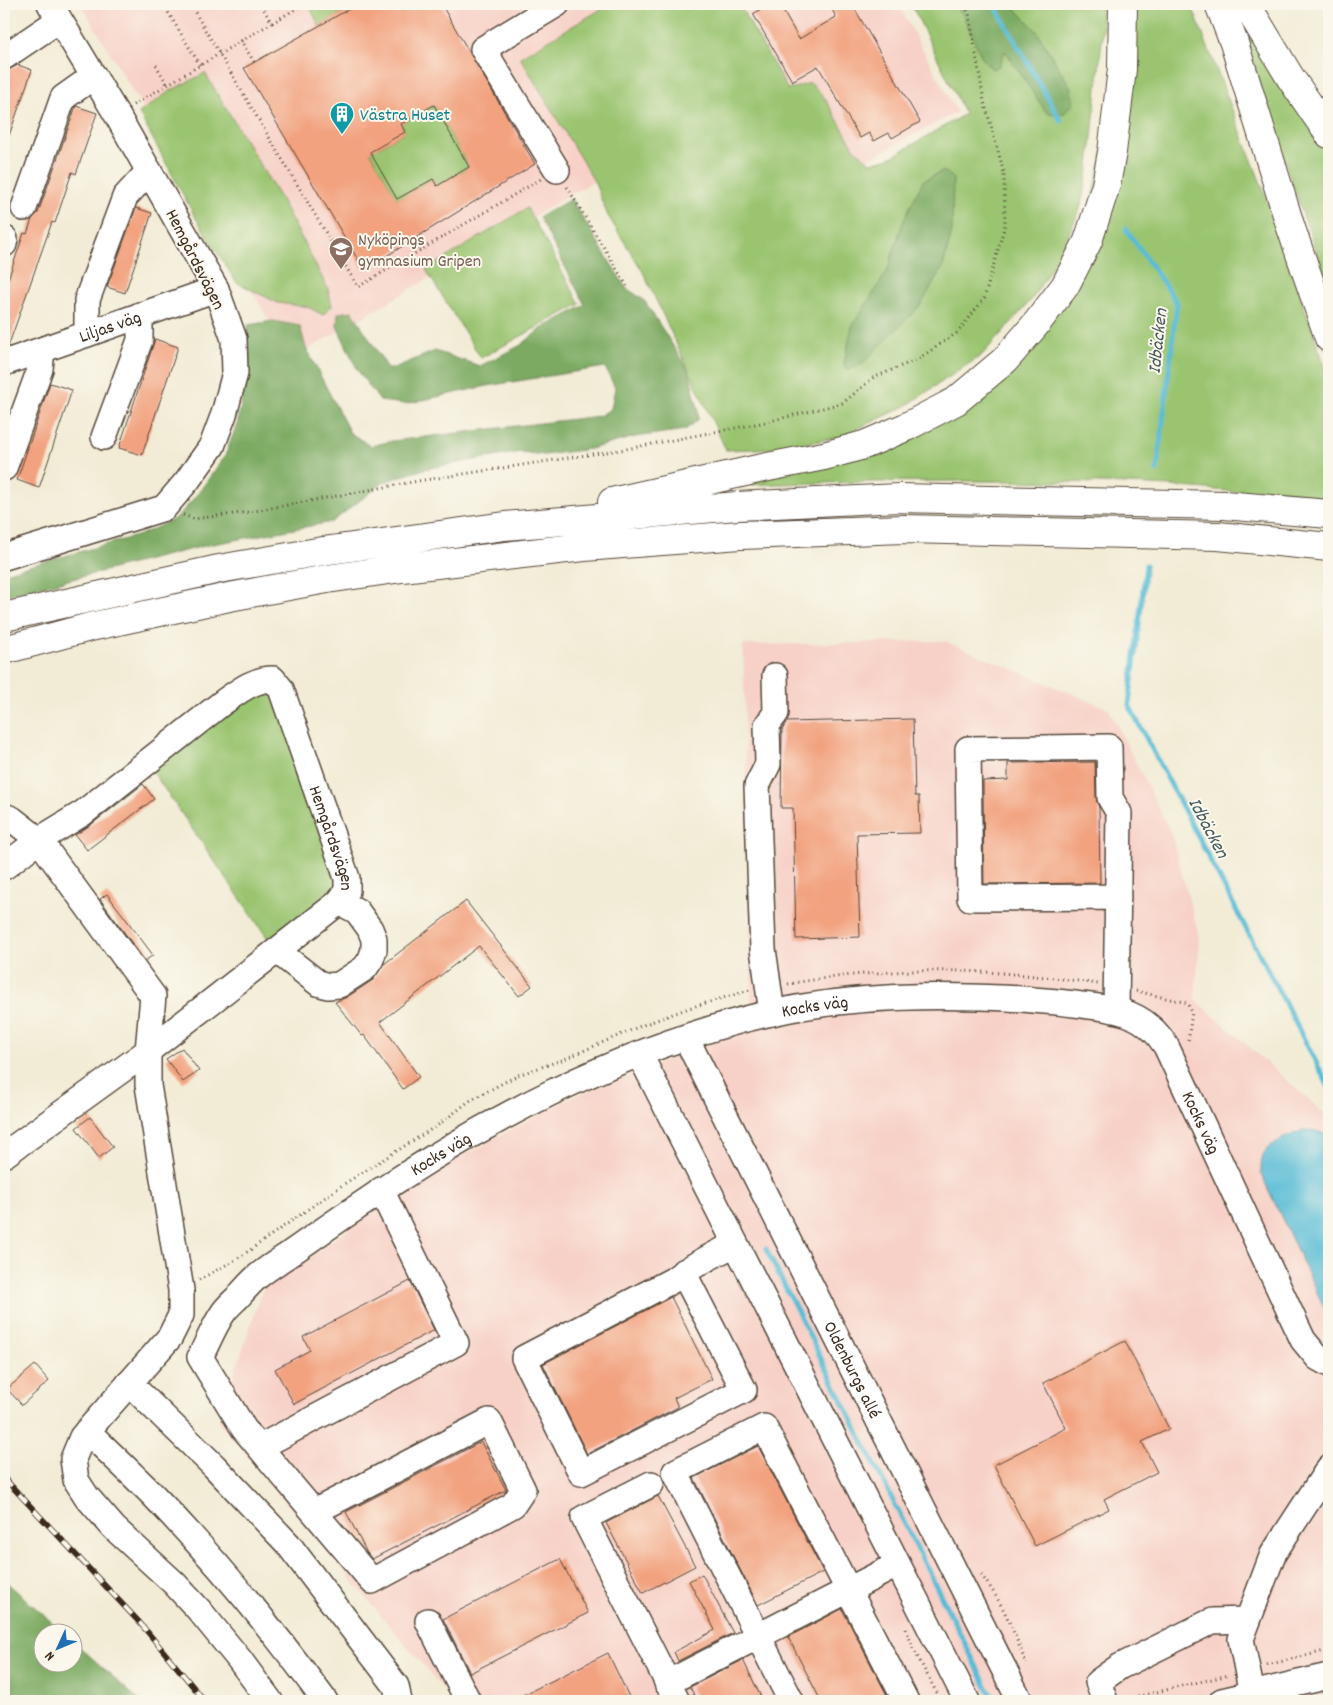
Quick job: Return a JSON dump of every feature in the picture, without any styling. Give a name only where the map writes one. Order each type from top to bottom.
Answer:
[{"type":"main road","points":[[505,526],[824,456],[864,445],[906,427],[956,401],[1005,360],[1065,286],[1091,232],[1106,185],[1112,152],[1122,69],[1123,4]]},
{"type":"main road","points":[[1201,4],[1291,228]]},
{"type":"main road","points":[[1219,4],[1234,43],[1291,228],[1329,338]]},
{"type":"main road","points":[[1246,4],[1290,77],[1329,134]]},
{"type":"main road","points":[[4,617],[219,569],[341,548],[505,526],[737,506],[899,498],[1224,504],[1329,514]]},
{"type":"main road","points":[[4,650],[90,627],[229,597],[327,579],[402,568],[584,547],[711,537],[904,529],[1218,536],[1329,548]]},
{"type":"street","points":[[557,4],[483,49],[557,170]]},
{"type":"street","points":[[4,57],[54,12]]},
{"type":"street","name":"Hemgårdsvägen","points":[[54,12],[117,115],[216,289],[234,339],[235,372],[224,414],[212,446],[187,481],[164,508]]},
{"type":"street","points":[[24,208],[63,98],[94,76]]},
{"type":"street","points":[[87,334],[87,300],[124,198],[149,171]]},
{"type":"street","name":"Liljas väg","points":[[4,363],[216,289]]},
{"type":"street","points":[[104,437],[140,340],[140,315]]},
{"type":"street","points":[[4,468],[40,369],[42,350]]},
{"type":"street","points":[[4,557],[164,508]]},
{"type":"street","points":[[772,1013],[762,949],[757,786],[768,764],[766,725],[776,713],[775,676]]},
{"type":"street","name":"Hemgårdsvägen","points":[[4,1155],[148,1051],[339,902],[347,891],[347,878],[282,689],[273,680],[263,679],[244,687],[83,813],[38,840]]},
{"type":"street","points":[[1116,998],[1118,897],[1118,814],[1110,798],[1109,747],[968,748],[970,898],[1118,897]]},
{"type":"street","points":[[4,816],[12,819],[38,840],[153,996],[148,1051],[148,1085],[181,1290],[181,1315],[170,1337],[79,1440],[74,1459],[76,1480],[87,1497],[114,1528],[174,1583],[199,1610],[270,1701]]},
{"type":"street","points":[[4,867],[38,840]]},
{"type":"street","points":[[276,951],[318,983],[328,986],[339,985],[365,968],[374,950],[374,939],[370,929],[357,911],[339,902]]},
{"type":"street","name":"Kocks väg","points":[[260,1447],[244,1429],[200,1357],[224,1312],[258,1276],[381,1190],[445,1150],[503,1117],[566,1086],[640,1055],[718,1027],[772,1013],[864,1000],[924,996],[971,996],[1043,1001],[1116,998],[1131,1014],[1158,1033],[1166,1046],[1303,1340],[1318,1358],[1329,1364]]},
{"type":"street","name":"Oldenburgs allé","points":[[686,1038],[1020,1701]]},
{"type":"street","points":[[640,1055],[967,1701]]},
{"type":"street","points":[[314,1512],[489,1421],[523,1490],[512,1505],[372,1581],[314,1512],[260,1447],[456,1344],[381,1190]]},
{"type":"street","points":[[683,1272],[744,1390],[581,1473],[524,1358],[673,1280],[683,1272],[735,1244]]},
{"type":"street","points":[[130,1383],[214,1466],[288,1544],[396,1686],[399,1701]]},
{"type":"street","points":[[791,1701],[674,1472],[764,1427],[906,1701]]},
{"type":"street","points":[[79,1440],[152,1494],[256,1609],[325,1701]]},
{"type":"street","points":[[1252,1694],[1241,1639],[1273,1554],[1329,1468]]},
{"type":"street","points":[[651,1484],[584,1518],[672,1692],[758,1636],[897,1565]]},
{"type":"street","points":[[1105,1701],[1098,1682],[1119,1667],[1212,1621],[1248,1620]]},
{"type":"street","points":[[428,1621],[468,1701]]},
{"type":"street","points":[[1222,1701],[1329,1676]]},
{"type":"path","points":[[163,4],[200,65]]},
{"type":"path","points":[[190,4],[358,287],[557,170],[627,286]]},
{"type":"path","points":[[260,4],[272,24]]},
{"type":"path","points":[[117,115],[304,4]]},
{"type":"path","points":[[164,508],[194,519],[249,512],[418,481],[626,449],[766,422],[842,403],[873,378],[918,359],[957,333],[984,299],[1005,226],[1004,173],[984,100],[968,13],[964,4]]},
{"type":"path","points":[[241,41],[254,62]]},
{"type":"path","points":[[156,65],[167,84]]},
{"type":"path","points":[[181,1290],[240,1258],[344,1184],[438,1125],[471,1100],[518,1076],[562,1060],[652,1022],[688,1008],[752,990],[820,978],[888,973],[982,972],[1067,980],[1116,998],[1181,1000],[1187,1003],[1192,1012],[1188,1039],[1189,1047]]},
{"type":"path","points":[[1120,1701],[1329,1650]]},
{"type":"shaded area","name":"Nyköpings gymnasium Gripen","points":[[81,4],[610,4],[521,57],[594,181],[292,359]]},
{"type":"shaded area","points":[[743,4],[898,4],[957,112],[834,177]]},
{"type":"shaded area","points":[[945,641],[1109,709],[1171,833],[1200,940],[1195,999],[1328,1117],[1329,1701],[453,1701],[218,1422],[263,1289],[418,1180],[572,1097],[752,1027],[743,645]]},
{"type":"green space","points":[[320,4],[358,4],[319,26],[311,9]]},
{"type":"green space","points":[[610,4],[739,4],[788,90],[810,83],[822,94],[855,149],[871,163],[890,158],[965,114],[911,4],[1101,4],[1103,29],[1089,166],[1080,209],[1060,254],[1032,299],[982,355],[904,407],[840,437],[781,448],[726,450],[642,270],[608,216],[594,181],[520,57]]},
{"type":"green space","points":[[954,4],[1011,4],[1036,30],[1070,86],[1074,103],[1071,107],[1059,115],[1046,112],[1005,51],[999,66],[992,69],[982,58],[963,15]]},
{"type":"green space","points":[[1134,4],[1191,4],[1260,181],[1329,378],[1329,501],[1230,491],[1117,483],[903,481],[743,485],[917,432],[1074,288]]},
{"type":"green space","points":[[1236,6],[1329,150],[1329,290],[1275,133]]},
{"type":"green space","points":[[205,73],[280,198],[328,289],[332,306],[323,315],[308,307],[278,303],[236,282],[194,215],[139,113],[170,91]]},
{"type":"green space","points":[[434,105],[469,167],[437,186],[433,179],[397,199],[365,143],[379,147],[405,132],[401,124]]},
{"type":"green space","points":[[942,171],[953,178],[952,231],[943,267],[920,306],[865,361],[855,368],[847,370],[844,364],[852,326],[887,272],[904,219],[923,181]]},
{"type":"green space","points":[[571,199],[626,288],[644,300],[689,371],[698,409],[698,420],[685,430],[635,437],[590,449],[544,455],[521,452],[424,469],[384,482],[332,522],[208,545],[4,596],[4,573],[140,535],[177,518],[225,456],[237,425],[247,376],[248,325],[273,321],[300,326],[306,348],[350,433],[371,446],[392,441],[599,416],[611,409],[615,388],[605,367],[487,386],[405,404],[380,401],[358,371],[337,326],[338,313],[352,311],[389,370],[435,351],[480,366],[521,345],[541,329],[585,305],[539,217]]},
{"type":"green space","points":[[527,208],[580,304],[481,358],[426,270]]},
{"type":"green space","points":[[275,685],[340,895],[273,946],[148,765],[227,703]]},
{"type":"green space","points":[[4,1580],[52,1622],[32,1622],[32,1672],[82,1672],[82,1649],[140,1701],[4,1701]]},
{"type":"water","points":[[1303,1130],[1317,1131],[1329,1138],[1329,1318],[1261,1174],[1262,1158],[1267,1149],[1276,1142]]},
{"type":"building","name":"Västra Huset","points":[[358,4],[441,4],[535,164],[364,270],[244,68]],"holes":[[[434,105],[469,167],[437,186],[433,179],[397,199],[370,152],[405,132],[401,124]]]},
{"type":"building","points":[[770,4],[779,4],[799,39],[836,17],[829,4],[852,4],[920,122],[892,138],[889,133],[874,141],[869,133],[860,138],[818,66],[792,81],[753,14]]},
{"type":"building","points":[[18,65],[32,70],[6,144],[4,144],[4,77],[6,71]]},
{"type":"building","points":[[76,106],[97,113],[76,174],[72,172],[55,223],[52,222],[8,347],[4,348],[4,291],[24,233],[27,234],[32,219],[38,213]]},
{"type":"building","points":[[136,208],[152,213],[125,293],[107,287]]},
{"type":"building","points":[[155,339],[178,347],[142,455],[119,448]]},
{"type":"building","points":[[50,383],[72,390],[39,488],[17,480]]},
{"type":"building","points":[[913,719],[915,796],[919,796],[920,833],[857,834],[860,937],[796,939],[793,808],[781,808],[782,730],[787,722]]},
{"type":"building","points":[[1095,762],[1096,798],[1099,808],[1100,883],[984,884],[983,781],[1008,780],[1008,763]]},
{"type":"building","points":[[143,784],[154,799],[87,850],[75,835]]},
{"type":"building","points":[[107,894],[153,955],[145,961],[100,899]]},
{"type":"building","points":[[466,901],[532,986],[519,996],[479,946],[380,1022],[419,1077],[403,1089],[364,1035],[362,1036],[335,1002],[347,997],[373,980],[384,964]]},
{"type":"building","points":[[182,1048],[199,1071],[183,1082],[166,1059]]},
{"type":"building","points":[[90,1117],[113,1147],[99,1158],[76,1128]]},
{"type":"building","points":[[410,1281],[434,1330],[294,1404],[275,1369],[310,1350],[303,1337]]},
{"type":"building","points":[[671,1297],[712,1379],[674,1398],[678,1407],[587,1454],[543,1364]]},
{"type":"building","points":[[1125,1341],[1169,1429],[1142,1442],[1157,1472],[1104,1499],[1109,1509],[1035,1546],[994,1465],[1066,1428],[1043,1383]]},
{"type":"building","points":[[35,1365],[49,1381],[22,1405],[7,1389]]},
{"type":"building","points":[[481,1442],[506,1490],[372,1559],[346,1512]]},
{"type":"building","points":[[758,1446],[823,1572],[758,1605],[694,1478]]},
{"type":"building","points":[[658,1496],[695,1566],[643,1593],[606,1523]]},
{"type":"building","points":[[560,1559],[588,1613],[470,1673],[443,1619]]},
{"type":"building","points":[[702,1574],[733,1633],[678,1661],[674,1652],[715,1630],[689,1581]]},
{"type":"building","points":[[842,1609],[890,1701],[821,1701],[788,1637]]},
{"type":"building","points":[[608,1653],[631,1701],[511,1701]]},
{"type":"building","points":[[743,1660],[763,1701],[697,1701],[690,1687]]},
{"type":"waterway","name":"Idbäcken","points":[[994,4],[1061,121]]},
{"type":"waterway","name":"Idbäcken","points":[[1126,229],[1177,303],[1157,471]]},
{"type":"waterway","name":"Idbäcken","points":[[1146,565],[1129,705],[1329,1087]]},
{"type":"waterway","points":[[766,1249],[994,1701]]},
{"type":"railway","points":[[4,1478],[140,1623],[205,1701]]},
{"type":"place","name":"Västra Huset","points":[[342,135]]},
{"type":"place","name":"Nyköpings gymnasium Gripen","points":[[341,270]]}]
